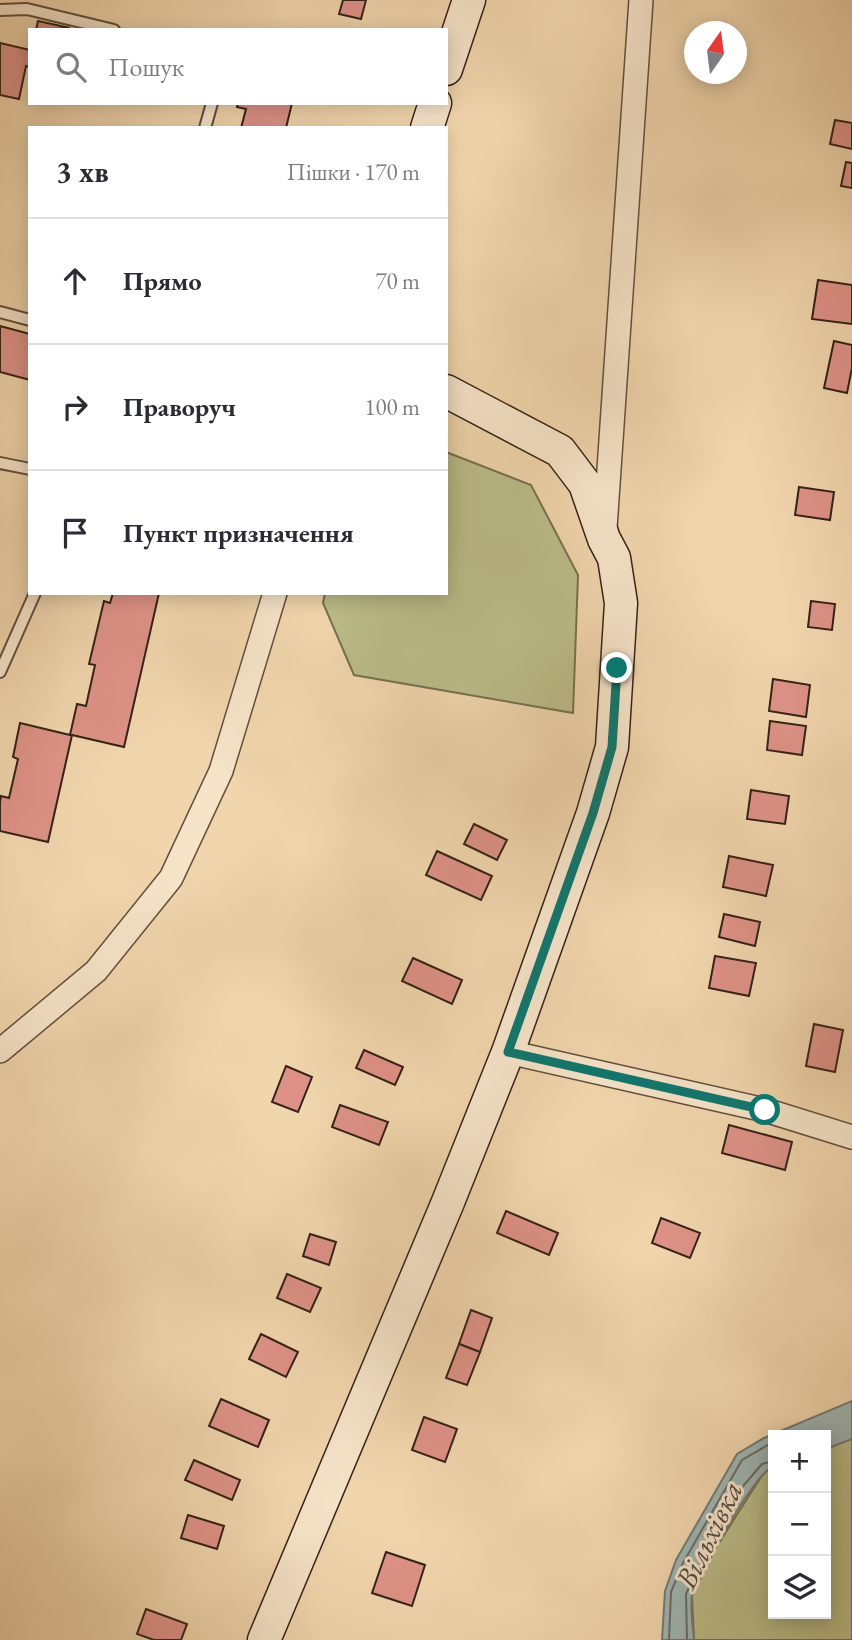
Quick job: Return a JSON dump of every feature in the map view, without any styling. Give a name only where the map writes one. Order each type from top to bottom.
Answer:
[{"type":"street","points":[[448,63],[469,0]]},
{"type":"street","points":[[604,539],[641,0]]},
{"type":"street","points":[[428,126],[434,105]]},
{"type":"street","points":[[264,1640],[508,1052],[593,813],[612,747],[621,603],[614,558],[604,539],[585,484],[560,451],[448,391]]},
{"type":"street","points":[[0,1051],[96,971],[172,878],[221,771],[274,595]]},
{"type":"street","points":[[508,1052],[765,1110],[852,1137]]},
{"type":"lane","points":[[0,10],[27,9],[106,28]]},
{"type":"lane","points":[[206,126],[211,105]]},
{"type":"lane","points":[[0,312],[28,319]]},
{"type":"lane","points":[[0,463],[28,469]]},
{"type":"lane","points":[[0,672],[34,595]]},
{"type":"green space","points":[[448,453],[531,485],[578,575],[573,713],[354,675],[323,603],[325,595],[448,595]]},
{"type":"green space","points":[[852,1438],[852,1640],[694,1640],[692,1596],[715,1549],[768,1468],[768,1619],[831,1619],[831,1446]]},
{"type":"water","points":[[852,1401],[852,1439],[831,1447],[831,1430],[783,1430]]},
{"type":"water","name":"Вільхівка","points":[[768,1436],[768,1471],[741,1505],[715,1548],[692,1596],[694,1640],[662,1640],[665,1591],[676,1560],[737,1454]]},
{"type":"building","points":[[343,0],[366,0],[361,19],[339,14]]},
{"type":"building","points":[[38,21],[70,28],[36,28]]},
{"type":"building","points":[[0,43],[28,50],[28,66],[19,99],[0,95]]},
{"type":"building","points":[[292,105],[286,126],[242,126],[246,109],[237,107]]},
{"type":"building","points":[[835,120],[852,123],[852,149],[830,144]]},
{"type":"building","points":[[846,162],[852,163],[852,188],[841,186]]},
{"type":"building","points":[[818,280],[852,285],[852,324],[812,319]]},
{"type":"building","points":[[0,326],[28,333],[28,379],[0,372]]},
{"type":"building","points":[[834,341],[852,345],[852,368],[847,393],[824,388]]},
{"type":"building","points":[[799,487],[834,492],[830,520],[795,515]]},
{"type":"building","points":[[112,595],[159,595],[124,747],[72,735],[48,842],[0,831],[1,796],[9,798],[18,759],[13,757],[20,723],[70,735],[77,704],[86,706],[95,665],[89,664],[104,601],[110,603]]},
{"type":"building","points":[[811,601],[835,604],[832,630],[808,627]]},
{"type":"building","points":[[773,679],[810,685],[806,717],[769,711]]},
{"type":"building","points":[[770,721],[806,726],[802,755],[767,750]]},
{"type":"building","points":[[751,790],[789,796],[785,824],[747,819]]},
{"type":"building","points":[[474,824],[507,840],[497,860],[464,844]]},
{"type":"building","points":[[437,851],[492,876],[481,900],[426,875]]},
{"type":"building","points":[[729,856],[773,865],[766,896],[723,887]]},
{"type":"building","points":[[724,914],[760,922],[755,946],[719,937]]},
{"type":"building","points":[[715,956],[756,963],[749,996],[709,988]]},
{"type":"building","points":[[413,958],[462,980],[452,1004],[402,981]]},
{"type":"building","points":[[814,1024],[843,1030],[835,1072],[806,1066]]},
{"type":"building","points":[[364,1050],[403,1067],[395,1085],[356,1068]]},
{"type":"building","points":[[286,1066],[312,1077],[298,1112],[272,1102]]},
{"type":"building","points":[[340,1105],[388,1122],[379,1145],[332,1127]]},
{"type":"building","points":[[729,1125],[792,1142],[785,1170],[722,1153]]},
{"type":"building","points":[[506,1211],[558,1233],[549,1255],[497,1233]]},
{"type":"building","points":[[661,1218],[700,1233],[690,1258],[652,1243]]},
{"type":"building","points":[[310,1234],[336,1242],[329,1265],[303,1256]]},
{"type":"building","points":[[287,1274],[321,1288],[310,1312],[277,1298]]},
{"type":"building","points":[[471,1310],[492,1318],[480,1352],[459,1344]]},
{"type":"building","points":[[261,1334],[298,1352],[286,1377],[249,1359]]},
{"type":"building","points":[[459,1344],[480,1352],[467,1385],[446,1378]]},
{"type":"building","points":[[221,1399],[269,1420],[258,1447],[209,1426]]},
{"type":"building","points":[[424,1417],[457,1429],[445,1462],[412,1450]]},
{"type":"building","points":[[194,1460],[240,1480],[232,1500],[185,1480]]},
{"type":"building","points":[[188,1515],[224,1526],[217,1549],[181,1538]]},
{"type":"building","points":[[386,1552],[425,1565],[412,1606],[372,1593]]},
{"type":"building","points":[[146,1609],[187,1624],[181,1640],[154,1640],[137,1634]]},
{"type":"route","points":[[617,668],[612,747],[593,813],[508,1052],[765,1110]]}]
